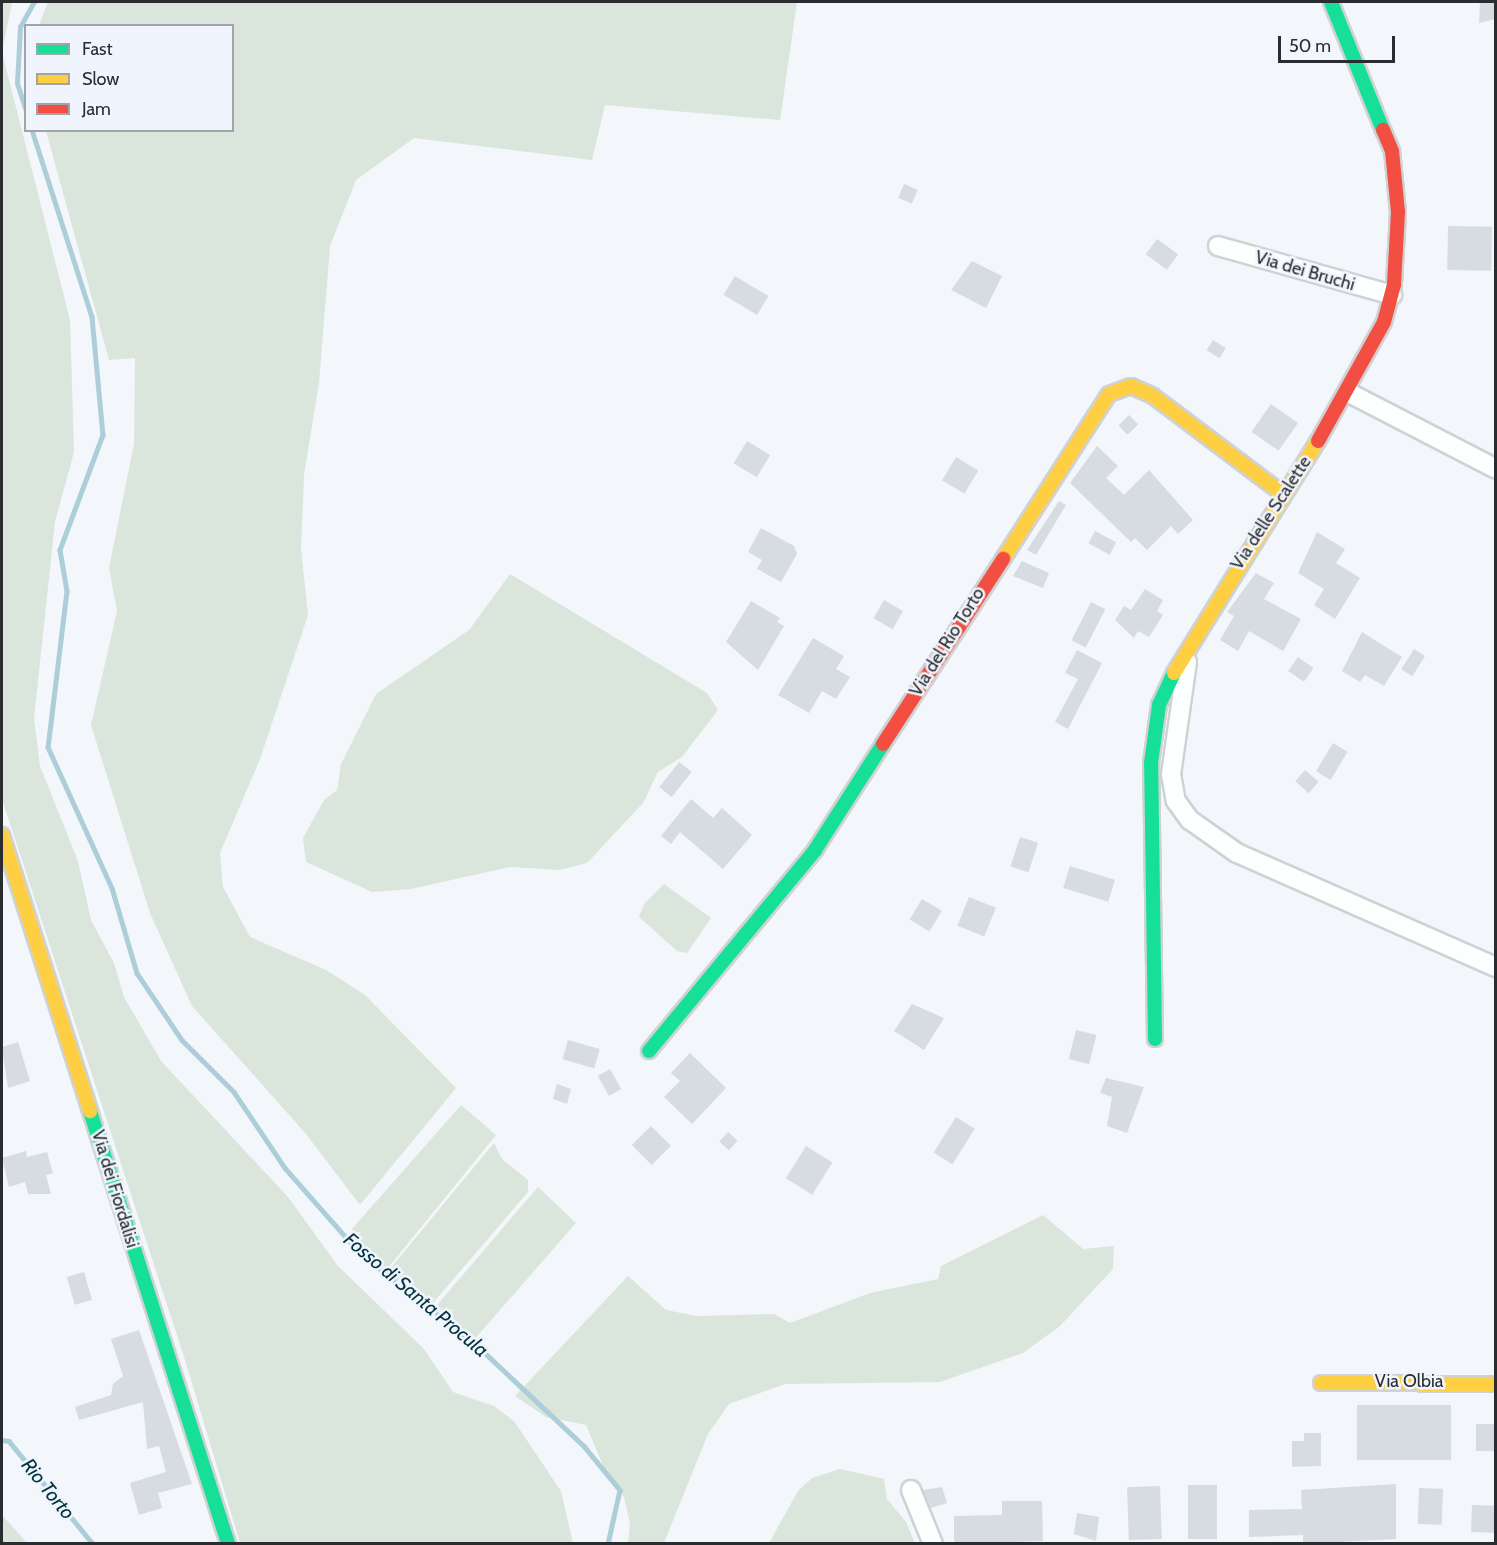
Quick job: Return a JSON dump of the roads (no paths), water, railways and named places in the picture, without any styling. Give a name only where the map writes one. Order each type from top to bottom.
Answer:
[{"type":"street","name":"Via delle Scalette","points":[[1155,1039],[1152,741],[1165,688],[1190,640],[1349,393],[1392,295],[1398,212],[1392,151],[1331,2]]},
{"type":"street","name":"Via dei Bruchi","points":[[1218,246],[1392,295]]},
{"type":"street","name":"Via del Rio Torto","points":[[649,1051],[815,850],[1108,394],[1131,386],[1153,396],[1283,494]]},
{"type":"street","points":[[1349,393],[1496,469]]},
{"type":"street","points":[[1190,640],[1171,774],[1176,801],[1190,820],[1231,850],[1496,967]]},
{"type":"street","name":"Via dei Fiordalisi","points":[[2,835],[228,1544]]},
{"type":"street","name":"Via Olbia","points":[[1321,1383],[1496,1384]]},
{"type":"street","points":[[910,1490],[933,1544]]},
{"type":"waterway","name":"Fosso di Santa Procula","points":[[24,105],[17,83],[20,27],[34,2]]},
{"type":"waterway","name":"Fosso di Santa Procula","points":[[33,132],[92,317],[103,435],[60,550],[67,591],[48,747],[112,888],[137,973],[182,1040],[234,1092],[285,1168],[359,1252],[485,1353],[584,1446],[620,1490],[608,1544]]},
{"type":"waterway","name":"Rio Torto","points":[[2,1440],[9,1441],[93,1544]]}]
